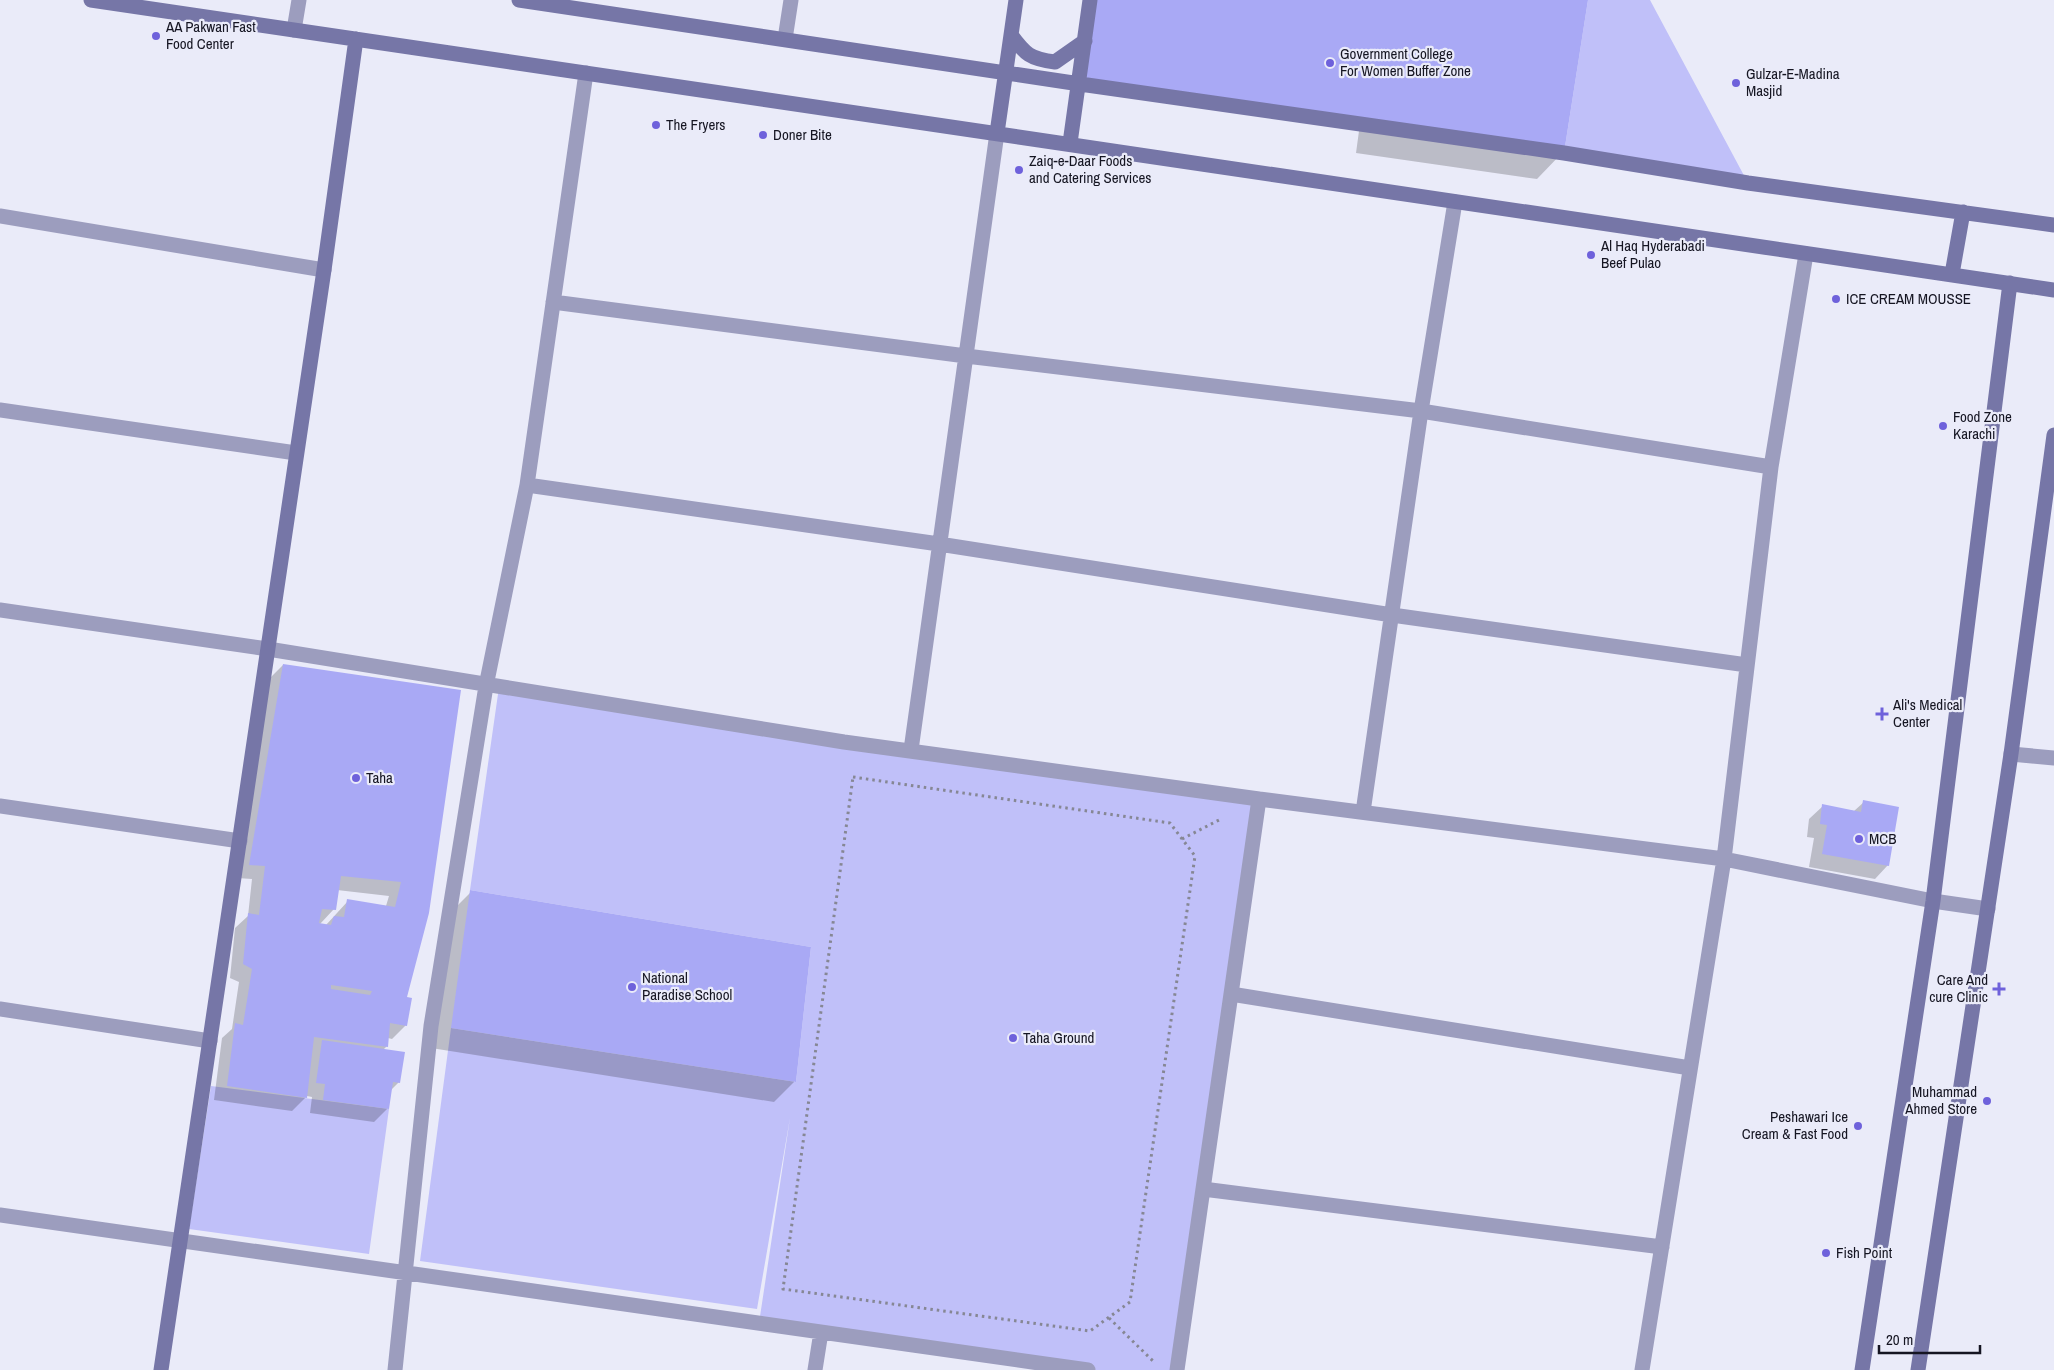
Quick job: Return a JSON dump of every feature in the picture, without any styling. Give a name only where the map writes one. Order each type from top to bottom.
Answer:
[{"type":"main road","points":[[91,0],[1070,143],[2054,290]]},
{"type":"main road","points":[[518,0],[1080,84],[1564,153],[1748,183],[2054,225]]},
{"type":"main road","points":[[997,133],[1016,0]]},
{"type":"main road","points":[[1070,143],[1080,84],[1090,0]]},
{"type":"main road","points":[[1011,35],[1025,53],[1038,60],[1055,62],[1085,42]]},
{"type":"main road","points":[[161,1370],[324,270],[356,39]]},
{"type":"main road","points":[[1952,274],[1963,212]]},
{"type":"main road","points":[[1862,1370],[1933,901],[2010,283]]},
{"type":"main road","points":[[1918,1370],[2011,754],[2054,435]]},
{"type":"street","points":[[294,30],[299,0]]},
{"type":"street","points":[[785,39],[790,0]]},
{"type":"street","points":[[395,1370],[431,1026],[486,686],[527,485],[586,73]]},
{"type":"street","points":[[911,750],[997,133]]},
{"type":"street","points":[[1363,812],[1421,411],[1455,202]]},
{"type":"street","points":[[0,216],[324,270]]},
{"type":"street","points":[[1642,1370],[1724,859],[1771,467],[1806,254]]},
{"type":"street","points":[[553,302],[966,356],[1421,411],[1771,467]]},
{"type":"street","points":[[0,410],[296,453]]},
{"type":"street","points":[[527,485],[939,544],[1392,615],[1747,665]]},
{"type":"street","points":[[0,610],[268,649],[486,686],[844,742],[1259,799],[1724,859],[1933,901],[1988,909]]},
{"type":"street","points":[[2011,754],[2054,758]]},
{"type":"street","points":[[1177,1370],[1259,799]]},
{"type":"street","points":[[0,806],[240,841]]},
{"type":"street","points":[[1231,994],[1690,1068]]},
{"type":"street","points":[[0,1009],[210,1041]]},
{"type":"street","points":[[1203,1189],[1662,1247]]},
{"type":"street","points":[[0,1215],[404,1271],[1088,1370]]},
{"type":"street","points":[[815,1370],[820,1332]]},
{"type":"path","points":[[853,778],[1170,823],[1195,856],[1130,1302],[1109,1318],[1090,1331],[783,1289],[853,778]]},
{"type":"path","points":[[1109,1318],[1156,1364]]},
{"type":"shaded area","points":[[1588,0],[1650,0],[1748,183],[1564,153]]},
{"type":"shaded area","name":"Taha Ground","points":[[499,687],[1259,799],[1177,1370],[1088,1370],[759,1323],[790,1118],[757,1309],[420,1261],[451,1028],[796,1082],[811,947],[470,890]]},
{"type":"shaded area","points":[[211,1086],[389,1109],[369,1254],[189,1229]]},
{"type":"building","name":"Government College For Women Buffer Zone","points":[[1090,0],[1588,0],[1564,153],[1080,84]]},
{"type":"building","points":[[283,664],[461,690],[429,913],[407,997],[412,998],[407,1026],[390,1023],[388,1047],[314,1037],[307,1098],[227,1086],[235,1023],[243,1025],[252,969],[243,964],[248,913],[259,915],[265,866],[249,865]],"holes":[[[341,876],[401,882],[395,907],[347,899],[344,917],[334,916],[331,925],[319,923],[322,909],[336,910]],[[331,985],[372,991],[370,995],[331,989]]]},
{"type":"building","name":"MCB","points":[[1863,800],[1899,807],[1889,866],[1822,854],[1827,825],[1820,824],[1822,804],[1861,812]]},
{"type":"building","name":"National Paradise School","points":[[470,890],[811,947],[796,1082],[451,1028]]},
{"type":"building","points":[[322,1040],[405,1052],[400,1083],[393,1082],[389,1109],[323,1100],[325,1084],[316,1083]]},
{"type":"place","name":"AA Pakwan Fast Food Center","points":[[156,36]]},
{"type":"place","name":"Government College For Women Buffer Zone","points":[[1330,63]]},
{"type":"place","name":"Gulzar-E-Madina Masjid","points":[[1736,83]]},
{"type":"place","name":"The Fryers","points":[[656,125]]},
{"type":"place","name":"Doner Bite","points":[[763,135]]},
{"type":"place","name":"Zaiq-e-Daar Foods and Catering Services","points":[[1019,170]]},
{"type":"place","name":"Al Haq Hyderabadi Beef Pulao","points":[[1591,255]]},
{"type":"place","name":"ICE CREAM MOUSSE","points":[[1836,299]]},
{"type":"place","name":"Food Zone Karachi","points":[[1943,426]]},
{"type":"place","name":"Ali's Medical Center","points":[[1882,714]]},
{"type":"place","name":"Taha","points":[[356,778]]},
{"type":"place","name":"MCB","points":[[1859,839]]},
{"type":"place","name":"National Paradise School","points":[[632,987]]},
{"type":"place","name":"Care And cure Clinic","points":[[1999,989]]},
{"type":"place","name":"Taha Ground","points":[[1013,1038]]},
{"type":"place","name":"Muhammad Ahmed Store","points":[[1987,1101]]},
{"type":"place","name":"Peshawari Ice Cream & Fast Food","points":[[1858,1126]]},
{"type":"place","name":"Fish Point","points":[[1826,1253]]}]
